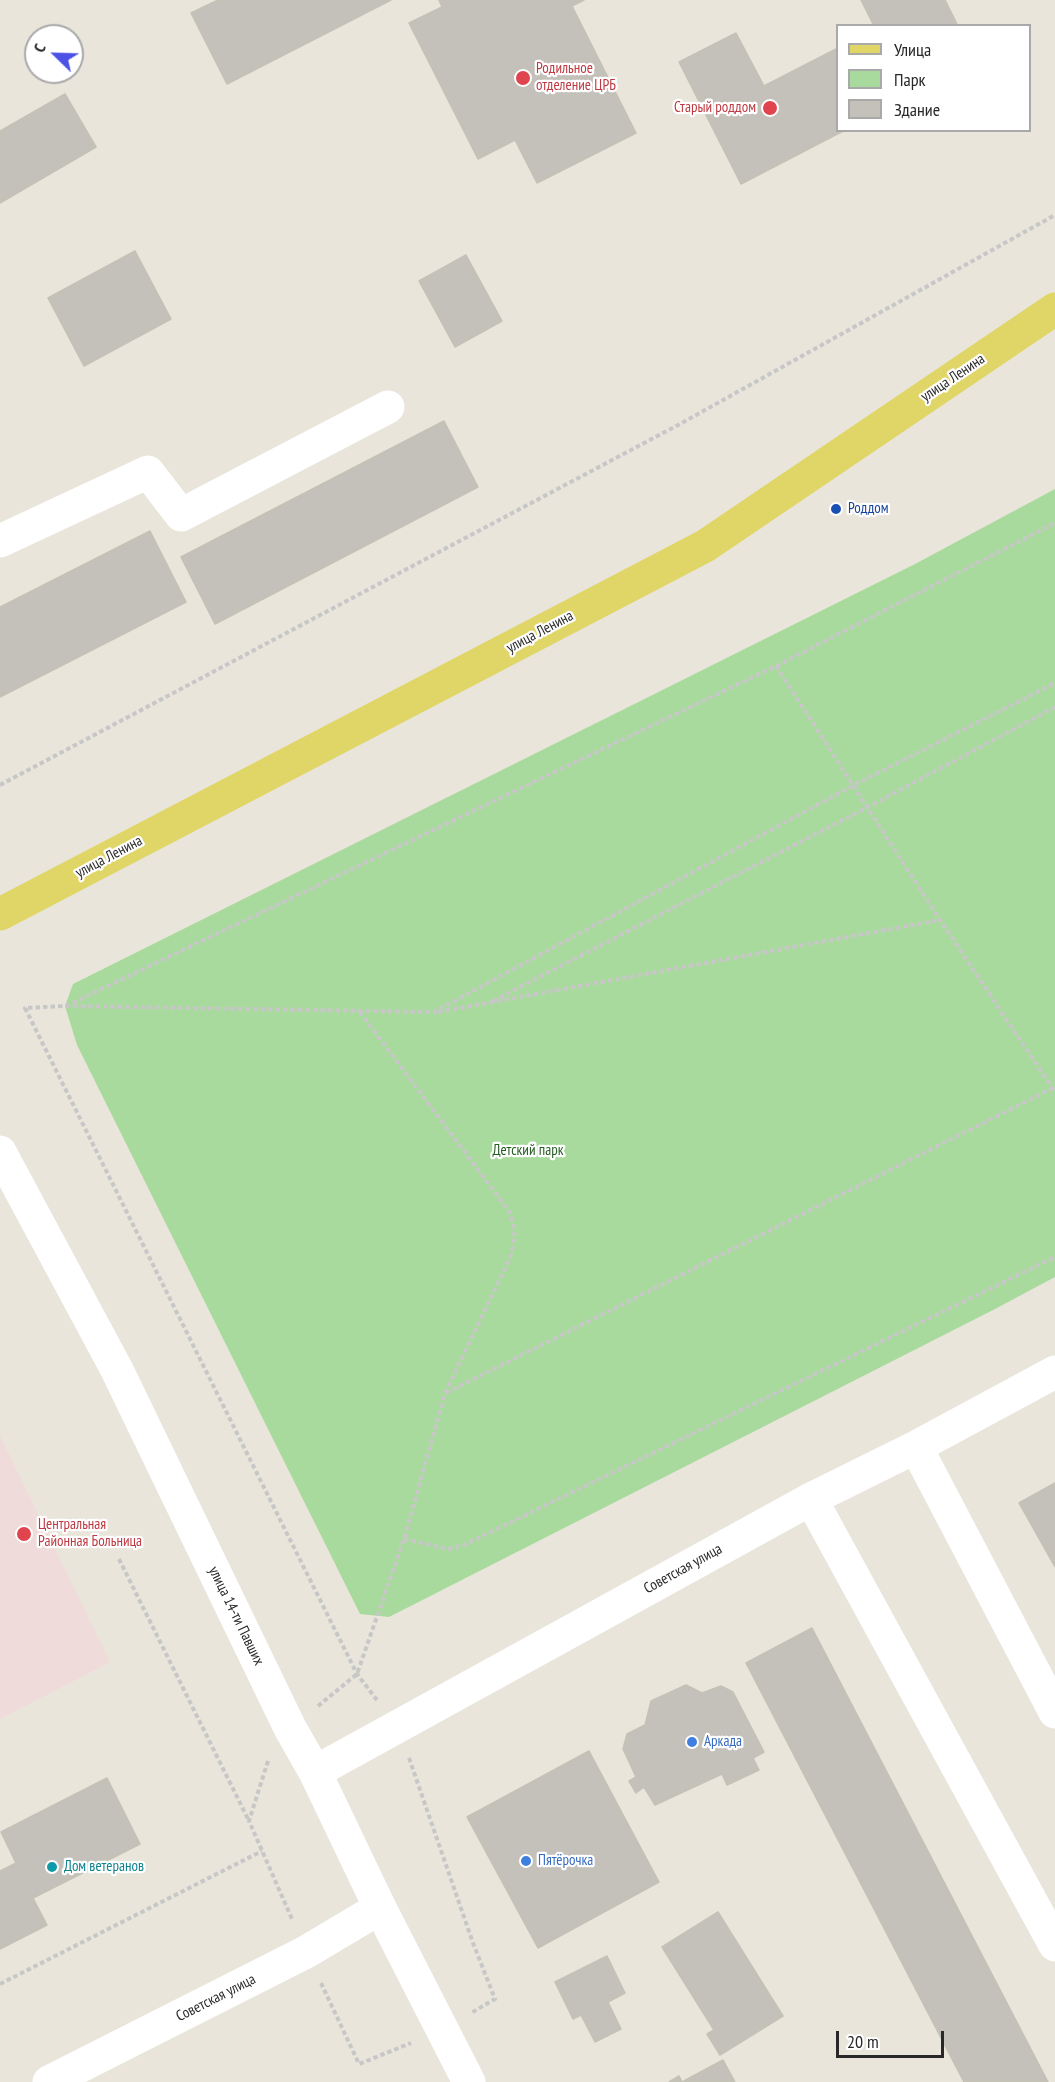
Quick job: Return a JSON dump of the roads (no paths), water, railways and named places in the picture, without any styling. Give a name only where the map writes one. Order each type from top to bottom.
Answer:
[{"type":"main road","name":"улица Ленина","points":[[0,914],[705,546],[1055,309]]},
{"type":"street","points":[[0,541],[148,472],[181,516],[388,407]]},
{"type":"street","name":"улица 14-ти Павших","points":[[0,1152],[117,1370],[290,1728],[315,1772],[380,1908],[468,2082]]},
{"type":"street","name":"Советская улица","points":[[315,1772],[812,1499],[916,1447],[1055,1372]]},
{"type":"street","points":[[916,1447],[1055,1712]]},
{"type":"street","points":[[812,1499],[1055,1945]]},
{"type":"street","name":"Советская улица","points":[[49,2082],[306,1952],[380,1908]]},
{"type":"place","name":"Родильное отделение ЦРБ","points":[[523,78]]},
{"type":"place","name":"Старый роддом","points":[[770,108]]},
{"type":"place","name":"Роддом","points":[[836,509]]},
{"type":"place","name":"Центральная Районная Больница","points":[[24,1534]]},
{"type":"place","name":"Аркада","points":[[692,1742]]},
{"type":"place","name":"Пятёрочка","points":[[526,1861]]},
{"type":"place","name":"Дом ветеранов","points":[[52,1867]]},
{"type":"park label","name":"Детский парк","points":[[528,1151]]}]
